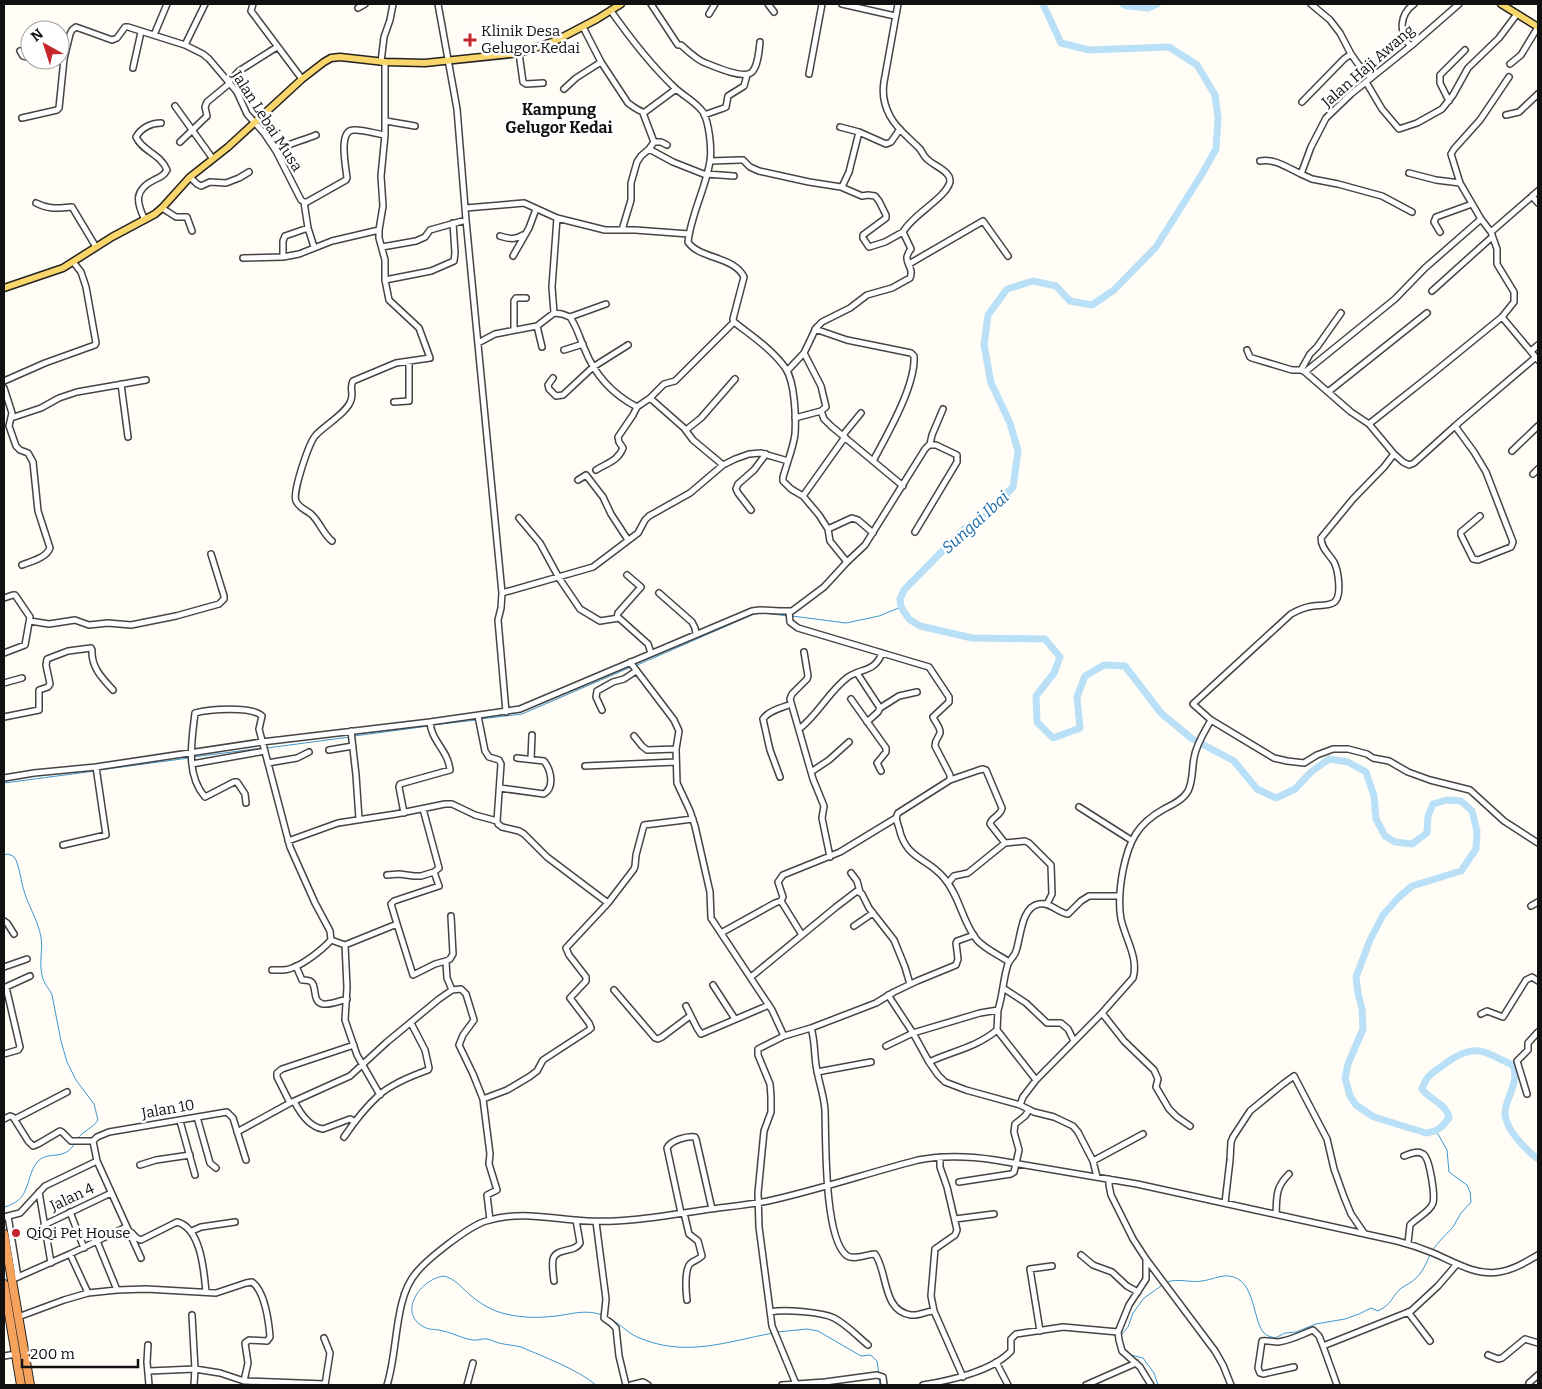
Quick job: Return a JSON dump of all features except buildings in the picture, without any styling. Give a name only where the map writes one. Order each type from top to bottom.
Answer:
[{"type":"highway","points":[[4,1234],[8,1261],[8,1281],[4,1285],[20,1385]]},
{"type":"highway","points":[[8,1261],[15,1278],[18,1317],[30,1385]]},
{"type":"main road","points":[[4,288],[52,272],[74,262],[112,237],[145,220],[162,208],[190,177],[213,159],[302,79],[331,58],[383,62],[438,62],[500,56],[530,50],[557,40],[622,4]]},
{"type":"main road","points":[[1503,4],[1538,27]]},
{"type":"street","points":[[154,35],[167,4]]},
{"type":"street","points":[[185,45],[205,4]]},
{"type":"street","points":[[253,4],[251,11],[302,79]]},
{"type":"street","points":[[358,8],[365,4]]},
{"type":"street","points":[[332,541],[324,534],[312,515],[299,506],[295,498],[312,440],[336,419],[350,402],[352,397],[350,387],[353,381],[388,366],[430,358],[419,328],[389,300],[385,280],[385,260],[379,238],[383,206],[381,176],[386,121],[383,62],[384,37],[393,4]]},
{"type":"street","points":[[385,280],[431,271],[454,261],[459,221],[466,208],[457,109],[438,4]]},
{"type":"street","points":[[651,4],[678,44],[705,62],[747,75]]},
{"type":"street","points":[[709,14],[715,4]]},
{"type":"street","points":[[768,4],[774,12]]},
{"type":"street","points":[[809,74],[822,4]]},
{"type":"street","points":[[842,4],[895,16]]},
{"type":"street","points":[[710,161],[743,160],[750,167],[759,171],[842,187],[862,196],[875,196],[886,215],[884,220],[864,235],[863,238],[868,247],[884,242],[903,232],[909,223],[945,191],[950,181],[950,176],[926,158],[920,149],[900,130],[890,117],[888,111],[883,90],[898,4]]},
{"type":"street","points":[[1312,4],[1330,20],[1358,64],[1371,78]]},
{"type":"street","points":[[1410,46],[1404,36],[1402,27],[1406,12],[1414,4]]},
{"type":"street","name":"Jalan Haji Awang","points":[[1301,174],[1326,118],[1459,4]]},
{"type":"street","points":[[596,470],[610,463],[621,452],[623,448],[618,442],[618,437],[634,415],[637,406],[650,398],[664,384],[675,381],[734,322],[744,280],[742,273],[734,266],[690,245],[688,242],[710,161],[708,126],[704,115],[698,106],[676,89],[640,51],[611,11]]},
{"type":"street","points":[[1366,82],[1382,109],[1401,130],[1439,112],[1449,101],[1468,68],[1499,38],[1517,14]]},
{"type":"street","name":"Jalan Lebai Musa","points":[[70,34],[76,27],[112,40],[117,38],[125,27],[128,27],[185,45],[203,54],[230,82],[247,114],[264,133],[276,152],[303,201],[314,247]]},
{"type":"street","points":[[583,27],[601,62],[626,101],[642,113],[654,142]]},
{"type":"street","points":[[1510,64],[1521,55],[1538,27]]},
{"type":"street","points":[[132,68],[141,32]]},
{"type":"street","points":[[704,115],[724,108],[728,96],[744,86],[747,75],[755,68],[760,42]]},
{"type":"street","points":[[180,142],[206,116],[205,107],[207,102],[230,82],[239,71],[277,47]]},
{"type":"street","points":[[1449,101],[1440,83],[1440,75],[1465,50]]},
{"type":"street","points":[[519,52],[523,82],[526,84],[543,84]]},
{"type":"street","points":[[1302,102],[1351,54]]},
{"type":"street","points":[[564,89],[576,78],[601,62]]},
{"type":"street","points":[[22,118],[59,108],[63,70]]},
{"type":"street","points":[[1368,424],[1502,317],[1514,302],[1512,288],[1497,264],[1497,248],[1491,234],[1460,183],[1451,154],[1480,120],[1509,77]]},
{"type":"street","points":[[642,113],[676,89]]},
{"type":"street","points":[[1506,115],[1519,112],[1538,94]]},
{"type":"street","points":[[174,106],[213,159]]},
{"type":"street","points":[[386,121],[415,126]]},
{"type":"street","points":[[145,220],[139,208],[140,192],[144,186],[164,175],[167,170],[160,158],[142,146],[136,137],[148,125],[161,123]]},
{"type":"street","points":[[840,127],[859,132],[888,144],[900,130]]},
{"type":"street","points":[[303,201],[307,202],[346,180],[344,144],[345,135],[348,132],[354,130],[385,135]]},
{"type":"street","points":[[842,187],[849,172],[859,132]]},
{"type":"street","points":[[276,152],[290,143],[316,135]]},
{"type":"street","points":[[654,142],[661,142],[667,145]]},
{"type":"street","points":[[622,230],[631,200],[630,183],[637,162],[654,142]]},
{"type":"street","points":[[649,149],[673,162],[706,174],[734,176]]},
{"type":"street","points":[[1260,161],[1267,160],[1278,163],[1312,179],[1382,196],[1412,212]]},
{"type":"street","points":[[190,177],[201,186],[210,182],[226,182],[239,178],[249,172]]},
{"type":"street","points":[[1409,174],[1460,183]]},
{"type":"street","points":[[1432,291],[1538,191]]},
{"type":"street","points":[[1532,196],[1538,203]]},
{"type":"street","points":[[466,208],[520,202],[557,218],[605,230],[689,234]]},
{"type":"street","points":[[36,203],[57,209],[72,207],[96,247]]},
{"type":"street","points":[[1440,232],[1434,222],[1436,218],[1472,204]]},
{"type":"street","points":[[162,208],[176,217],[187,217],[192,230]]},
{"type":"street","points":[[513,256],[526,233],[536,209]]},
{"type":"street","points":[[554,313],[552,288],[557,218]]},
{"type":"street","points":[[1303,371],[1395,299],[1425,268],[1481,218]]},
{"type":"street","points":[[382,247],[416,241],[425,237],[430,230],[459,221]]},
{"type":"street","points":[[459,221],[478,344],[502,593],[502,608],[498,620],[506,712]]},
{"type":"street","points":[[909,264],[983,221],[1008,256]]},
{"type":"street","points":[[283,257],[285,236],[308,228]]},
{"type":"street","points":[[243,258],[283,257],[299,254],[332,241],[379,230]]},
{"type":"street","points":[[787,371],[804,353],[815,330],[822,322],[850,308],[867,295],[892,288],[908,280],[912,275],[907,256],[911,249],[903,232]]},
{"type":"street","points":[[500,236],[510,239],[517,238],[526,233]]},
{"type":"street","points":[[4,381],[45,363],[95,345],[86,287],[81,272],[74,262]]},
{"type":"street","points":[[514,330],[514,301],[516,298],[526,298]]},
{"type":"street","points":[[570,317],[606,304]]},
{"type":"street","points":[[478,344],[495,334],[537,326],[554,313],[570,317],[593,367],[615,393],[637,406]]},
{"type":"street","points":[[1303,371],[1310,354],[1341,313]]},
{"type":"street","points":[[1328,392],[1426,313]]},
{"type":"street","points":[[1247,350],[1252,358],[1292,370],[1303,371],[1368,424],[1394,454],[1406,464],[1412,464],[1537,358],[1502,317]]},
{"type":"street","points":[[734,322],[759,341],[787,371],[795,418],[794,440],[783,477],[784,481],[791,489],[803,496],[828,529],[830,541],[847,562]]},
{"type":"street","points":[[537,326],[542,347]]},
{"type":"street","points":[[815,330],[846,340],[911,352],[914,356],[911,380],[892,427],[873,461]]},
{"type":"street","points":[[564,350],[583,344]]},
{"type":"street","points":[[553,378],[548,387],[553,394],[559,396],[566,393],[593,367],[628,345]]},
{"type":"street","points":[[1531,351],[1538,346]]},
{"type":"street","points":[[795,418],[821,411],[826,407],[821,386],[804,353]]},
{"type":"street","points":[[394,402],[409,401],[409,362]]},
{"type":"street","points":[[11,418],[41,408],[64,395],[146,380]]},
{"type":"street","points":[[686,430],[701,418],[735,380]]},
{"type":"street","points":[[121,384],[128,437]]},
{"type":"street","points":[[4,388],[12,414],[9,426],[16,446],[28,453],[33,462],[38,508],[50,548],[44,556],[22,565]]},
{"type":"street","points":[[650,398],[686,430],[693,440],[723,465]]},
{"type":"street","points":[[789,615],[824,587],[865,545],[930,444],[943,409]]},
{"type":"street","points":[[821,411],[828,423],[903,486]]},
{"type":"street","points":[[803,496],[861,413]]},
{"type":"street","points":[[1455,426],[1486,472],[1513,542],[1511,547],[1478,560],[1473,559],[1461,535],[1480,516]]},
{"type":"street","points":[[1512,451],[1538,426]]},
{"type":"street","points":[[916,532],[958,458],[942,447],[930,444]]},
{"type":"street","points":[[502,593],[591,569],[638,533],[649,516],[690,493],[723,465],[735,459],[749,454],[766,454],[788,461]]},
{"type":"street","points":[[751,510],[736,489],[738,484],[754,470],[766,454]]},
{"type":"street","points":[[1394,454],[1321,538],[1321,544],[1336,567],[1339,585],[1336,601],[1330,604],[1304,608],[1291,614],[1193,704],[1212,720],[1269,756],[1304,763],[1333,749],[1348,749],[1367,754],[1373,758],[1389,761],[1408,772],[1430,780],[1470,790],[1496,816],[1538,843]]},
{"type":"street","points":[[1533,474],[1538,469]]},
{"type":"street","points":[[578,480],[586,475],[603,497],[611,514],[628,540]]},
{"type":"street","points":[[520,518],[540,543],[559,578],[582,611],[602,621],[617,618]]},
{"type":"street","points":[[828,529],[852,518],[858,520],[872,533]]},
{"type":"street","points":[[30,621],[49,624],[76,620],[90,625],[108,623],[131,625],[176,616],[219,604],[224,599],[224,596],[211,554]]},
{"type":"street","points":[[617,618],[618,613],[641,587],[627,575]]},
{"type":"street","points":[[659,594],[692,622],[696,634]]},
{"type":"street","points":[[4,598],[16,595],[29,614],[30,621],[25,645],[4,653]]},
{"type":"street","points":[[192,759],[351,731],[430,723],[506,712],[527,707],[752,611],[760,610],[789,615]]},
{"type":"street","points":[[789,615],[792,625],[798,628],[929,667],[949,697],[949,702],[933,717],[940,730],[935,740],[935,746],[950,775],[950,780]]},
{"type":"street","points":[[617,618],[646,642],[651,653]]},
{"type":"street","points":[[4,718],[39,710],[39,690],[48,688],[50,684],[46,665],[47,659],[68,651],[91,648],[92,662],[102,678],[113,690]]},
{"type":"street","points":[[804,652],[808,676],[792,694],[790,699],[811,772],[824,806],[822,818],[830,857]]},
{"type":"street","points":[[799,729],[807,723],[848,677],[875,666],[879,662],[882,653]]},
{"type":"street","points":[[630,663],[676,724],[679,731],[676,750],[677,783],[693,819],[710,892],[710,916],[777,1019],[784,1036]]},
{"type":"street","points":[[602,710],[596,697],[597,691],[624,679],[636,670]]},
{"type":"street","points":[[857,673],[880,708]]},
{"type":"street","points":[[4,683],[22,678]]},
{"type":"street","points":[[868,722],[880,708],[899,696],[917,692]]},
{"type":"street","points":[[851,699],[886,748],[886,752],[877,763],[881,771]]},
{"type":"street","points":[[780,777],[770,750],[763,719],[770,712],[791,704]]},
{"type":"street","points":[[246,803],[245,794],[237,782],[205,797],[194,781],[192,759],[195,713],[246,710],[262,716],[259,726],[288,841],[315,903],[330,931],[331,940]]},
{"type":"street","points":[[478,716],[478,724],[486,753],[500,762],[497,821],[500,826],[524,834],[547,857],[608,902]]},
{"type":"street","points":[[1020,1105],[1023,1097],[1036,1080],[1130,982],[1134,972],[1134,962],[1120,916],[1119,896],[1123,870],[1131,840],[1148,819],[1178,802],[1188,791],[1194,756],[1212,720]]},
{"type":"street","points":[[404,813],[400,784],[450,770],[444,752],[431,732],[430,723]]},
{"type":"street","points":[[351,731],[359,819]]},
{"type":"street","points":[[531,759],[532,735]]},
{"type":"street","points":[[634,736],[648,750],[676,750]]},
{"type":"street","points":[[811,772],[849,742]]},
{"type":"street","points":[[329,750],[352,743]]},
{"type":"street","points":[[4,778],[34,773],[97,770],[192,759],[264,747]]},
{"type":"street","points":[[268,763],[297,758],[309,752]]},
{"type":"street","points":[[500,788],[544,794],[552,784],[547,764],[543,760],[517,758]]},
{"type":"street","points":[[585,766],[676,762]]},
{"type":"street","points":[[781,902],[783,897],[778,882],[781,877],[830,857],[854,844],[896,818],[898,813],[950,780],[983,769],[986,770],[1002,808],[1000,814],[990,824],[1006,843]]},
{"type":"street","points":[[63,845],[106,835],[97,770]]},
{"type":"street","points":[[288,841],[338,822],[404,813],[450,804],[475,815],[497,821]]},
{"type":"street","points":[[1079,807],[1131,840]]},
{"type":"street","points":[[387,875],[414,876],[438,870],[440,866],[423,808]]},
{"type":"street","points":[[896,818],[908,850],[937,871],[948,883],[958,900],[968,925],[981,944],[1009,962]]},
{"type":"street","points":[[483,1099],[507,1090],[529,1078],[543,1060],[590,1028],[589,1023],[570,998],[586,981],[586,977],[569,955],[566,948],[620,888],[635,866],[644,825],[693,819]]},
{"type":"street","points":[[948,883],[954,876],[968,874],[1006,843],[1025,841],[1035,848],[1049,862],[1052,868],[1052,894],[1047,904]]},
{"type":"street","points":[[434,872],[440,886],[394,901],[391,904],[413,975],[450,959],[453,954],[451,916]]},
{"type":"street","points":[[851,873],[873,913],[896,945],[910,984]]},
{"type":"street","points":[[751,977],[854,892],[860,892]]},
{"type":"street","points":[[1036,1080],[997,1030],[998,1010],[1009,962],[1016,952],[1028,912],[1035,906],[1047,904],[1062,913],[1068,914],[1089,896],[1119,896]]},
{"type":"street","points":[[721,933],[775,902],[781,902]]},
{"type":"street","points":[[781,902],[802,934]]},
{"type":"street","points":[[1531,906],[1538,902]]},
{"type":"street","points":[[854,926],[873,913]]},
{"type":"street","points":[[4,921],[14,934]]},
{"type":"street","points":[[331,940],[346,944],[397,924]]},
{"type":"street","points":[[798,1385],[772,1326],[757,1203],[763,1138],[771,1112],[771,1088],[758,1055],[758,1049],[784,1036],[811,1028],[876,1003],[910,984],[956,965],[958,959],[957,941],[974,935]]},
{"type":"street","points":[[272,970],[287,970],[296,966],[331,940]]},
{"type":"street","points":[[346,944],[347,999],[345,1020],[354,1045],[380,1095]]},
{"type":"street","points":[[4,967],[27,959]]},
{"type":"street","points":[[446,961],[447,978],[452,990]]},
{"type":"street","points":[[296,966],[302,980],[309,980],[312,983],[316,997],[320,1002],[324,1004],[347,999]]},
{"type":"street","points":[[4,1054],[18,1050],[20,1047],[6,987],[30,976]]},
{"type":"street","points":[[1480,1014],[1487,1011],[1503,1017],[1526,980],[1532,977],[1538,981]]},
{"type":"street","points":[[713,985],[734,1019]]},
{"type":"street","points":[[1004,988],[1026,1003],[1047,1023],[1061,1023],[1068,1030],[1074,1041]]},
{"type":"street","points":[[246,1160],[237,1132],[292,1102],[347,1078],[387,1042],[452,990],[458,989],[464,991],[474,1017],[459,1045],[479,1086],[483,1099],[490,1154],[489,1164],[497,1190],[487,1195],[490,1220]]},
{"type":"street","points":[[614,990],[655,1038],[662,1037],[690,1016]]},
{"type":"street","points":[[888,995],[938,1075],[949,1084],[1020,1105],[1073,1126],[1093,1161],[1097,1177]]},
{"type":"street","points":[[686,1006],[701,1034],[768,1005]]},
{"type":"street","points":[[886,1046],[913,1033],[980,1013],[998,1010]]},
{"type":"street","points":[[1102,1013],[1124,1041],[1155,1072],[1158,1079],[1156,1087],[1169,1109],[1190,1126]]},
{"type":"street","points":[[344,1137],[354,1122],[380,1095],[400,1081],[429,1068],[425,1050],[411,1023]]},
{"type":"street","points":[[811,1028],[814,1037],[817,1072],[824,1108],[826,1175],[835,1232],[839,1245],[845,1255],[851,1258],[875,1254],[881,1264],[889,1295],[901,1312],[914,1315],[934,1310]]},
{"type":"street","points":[[929,1062],[968,1048],[997,1030]]},
{"type":"street","points":[[1527,1094],[1517,1061],[1528,1050],[1528,1043],[1538,1032]]},
{"type":"street","points":[[354,1045],[282,1069],[277,1077],[292,1102],[306,1119],[318,1128],[322,1129],[349,1120],[354,1122]]},
{"type":"street","points":[[817,1072],[871,1062]]},
{"type":"street","points":[[1225,1203],[1233,1136],[1250,1111],[1294,1076],[1327,1139],[1334,1169],[1344,1197],[1351,1214],[1364,1233]]},
{"type":"street","points":[[14,1119],[67,1092]]},
{"type":"street","points":[[958,1182],[1011,1174],[1014,1171],[1018,1148],[1014,1132],[1015,1124],[1029,1110]]},
{"type":"street","name":"Jalan 10","points":[[93,1141],[110,1132],[227,1112],[233,1118],[237,1132]]},
{"type":"street","points":[[4,1119],[11,1116],[32,1145],[38,1144],[60,1131],[69,1140],[93,1141],[98,1161],[111,1193],[141,1258]]},
{"type":"street","points":[[197,1117],[210,1163],[216,1168]]},
{"type":"street","points":[[180,1121],[195,1175]]},
{"type":"street","points":[[1093,1161],[1143,1134]]},
{"type":"street","points":[[687,1300],[687,1269],[691,1263],[702,1256],[698,1241],[689,1234],[682,1213],[666,1148],[670,1143],[691,1137],[695,1138],[699,1148],[712,1209]]},
{"type":"street","points":[[1404,1156],[1417,1152],[1424,1154],[1428,1159],[1433,1190],[1432,1205],[1410,1225],[1408,1243]]},
{"type":"street","points":[[140,1165],[190,1154]]},
{"type":"street","points":[[387,1385],[392,1368],[401,1303],[412,1278],[436,1254],[466,1231],[480,1224],[490,1220],[525,1215],[596,1222],[640,1219],[757,1203],[828,1186],[918,1160],[940,1157],[967,1156],[1016,1163],[1145,1186],[1225,1203],[1408,1243],[1479,1272],[1495,1272],[1513,1268],[1538,1255]]},
{"type":"street","points":[[940,1157],[940,1167],[948,1187],[957,1233],[937,1247],[934,1253],[931,1296],[934,1310],[963,1377]]},
{"type":"street","points":[[98,1161],[45,1186],[20,1213],[6,1216],[15,1278],[127,1229]]},
{"type":"street","points":[[1276,1214],[1278,1188],[1289,1174]]},
{"type":"street","points":[[1109,1180],[1109,1189],[1131,1236],[1218,1356],[1231,1385]]},
{"type":"street","points":[[39,1192],[51,1263]]},
{"type":"street","name":"Jalan 4","points":[[44,1225],[111,1193]]},
{"type":"street","points":[[70,1212],[84,1248]]},
{"type":"street","points":[[955,1219],[994,1214]]},
{"type":"street","points":[[554,1280],[554,1257],[560,1252],[579,1246],[576,1220]]},
{"type":"street","points":[[127,1229],[138,1240],[177,1222],[180,1222],[192,1231],[200,1256],[206,1292]]},
{"type":"street","points":[[192,1231],[235,1222]]},
{"type":"street","points":[[596,1222],[606,1299],[604,1318],[616,1328],[619,1356],[626,1385]]},
{"type":"street","points":[[97,1242],[117,1290]]},
{"type":"street","points":[[70,1254],[88,1293]]},
{"type":"street","points":[[1081,1255],[1093,1265],[1112,1272],[1127,1286],[1138,1292]]},
{"type":"street","points":[[1146,1259],[1147,1277],[1129,1305],[1118,1332],[1122,1351],[1136,1363],[1151,1385]]},
{"type":"street","points":[[1323,1346],[1408,1312],[1423,1301],[1457,1264]]},
{"type":"street","points":[[1040,1331],[1030,1269],[1052,1266]]},
{"type":"street","points":[[18,1317],[88,1293],[152,1289],[221,1292],[249,1282],[255,1284],[259,1290],[265,1306],[270,1338],[267,1341],[249,1340],[244,1343],[248,1363],[244,1381]]},
{"type":"street","points":[[770,1312],[778,1310],[831,1316],[868,1345]]},
{"type":"street","points":[[1408,1312],[1430,1341]]},
{"type":"street","points":[[192,1315],[194,1385]]},
{"type":"street","points":[[923,1385],[963,1377],[996,1362],[1011,1351],[1011,1339],[1013,1336],[1070,1328],[1118,1332]]},
{"type":"street","points":[[1294,1367],[1263,1374],[1260,1373],[1258,1368],[1262,1341],[1288,1340],[1313,1330],[1319,1336],[1337,1385]]},
{"type":"street","points":[[149,1371],[195,1369],[220,1373],[244,1381],[325,1385],[330,1353],[324,1338]]},
{"type":"street","points":[[1488,1355],[1498,1359],[1502,1358],[1525,1339],[1538,1343]]},
{"type":"street","points":[[148,1344],[149,1385]]},
{"type":"street","points":[[4,1356],[16,1354]]},
{"type":"street","points":[[996,1362],[1008,1385]]},
{"type":"street","points":[[467,1385],[473,1363]]},
{"type":"street","points":[[1086,1385],[1136,1363]]},
{"type":"street","points":[[782,1385],[798,1385],[879,1375],[883,1378],[884,1385]]},
{"type":"street","points":[[1529,1384],[1538,1375]]},
{"type":"street","points":[[632,1385],[643,1382],[648,1385]]},
{"type":"waterway","name":"Sungai Ibai","points":[[1043,4],[1061,43],[1089,50],[1169,47],[1197,65],[1215,95],[1218,118],[1216,149],[1156,247],[1114,290],[1092,305],[1070,301],[1056,286],[1033,281],[1007,289],[988,315],[984,345],[991,383],[1010,423],[1018,451],[1013,487],[986,516],[964,529],[904,590],[900,599],[901,607],[909,619],[920,626],[972,638],[1045,639],[1060,657],[1054,673],[1036,696],[1037,722],[1053,738],[1080,728],[1077,697],[1085,676],[1104,665],[1125,666],[1161,713],[1191,738],[1234,761],[1257,789],[1276,798],[1295,789],[1311,772],[1329,759],[1348,762],[1366,772],[1374,796],[1376,819],[1385,836],[1395,842],[1412,844],[1427,833],[1428,816],[1433,804],[1447,800],[1461,801],[1472,811],[1477,831],[1476,849],[1461,871],[1412,886],[1383,915],[1370,940],[1356,977],[1362,1009],[1363,1029],[1348,1064],[1345,1078],[1350,1096],[1356,1105],[1374,1117],[1426,1133],[1433,1132],[1449,1118],[1445,1109],[1422,1089],[1427,1078],[1453,1058],[1470,1051],[1478,1051],[1494,1056],[1514,1066],[1515,1080],[1505,1112],[1506,1118],[1512,1132],[1538,1159]]},
{"type":"waterway","name":"Sungai Ibai","points":[[1123,4],[1148,8],[1157,4]]},
{"type":"waterway","points":[[792,616],[846,623],[879,616],[901,607]]},
{"type":"waterway","points":[[635,666],[754,614],[764,613],[788,616]]},
{"type":"waterway","points":[[480,719],[522,714],[631,667]]},
{"type":"waterway","points":[[433,725],[476,720]]},
{"type":"waterway","points":[[354,736],[429,726]]},
{"type":"waterway","points":[[267,748],[350,737]]},
{"type":"waterway","points":[[193,757],[263,748]]},
{"type":"waterway","points":[[99,770],[189,758]]},
{"type":"waterway","points":[[4,783],[95,771]]},
{"type":"waterway","points":[[4,855],[13,856],[16,860],[24,892],[40,932],[43,978],[52,995],[67,1062],[76,1080],[94,1104],[98,1120],[77,1139]]},
{"type":"waterway","points":[[1432,1251],[1471,1202],[1467,1185],[1449,1172],[1447,1150],[1438,1134],[1433,1132]]},
{"type":"waterway","points":[[5,1207],[17,1201],[24,1194],[32,1171],[38,1161],[47,1156],[62,1154],[71,1149],[75,1143]]},
{"type":"waterway","points":[[1167,1282],[1176,1280],[1198,1281],[1226,1276],[1238,1279],[1249,1292],[1260,1327],[1265,1334],[1275,1338],[1285,1333],[1296,1332],[1316,1324],[1345,1319],[1371,1308],[1378,1311],[1389,1303],[1400,1289],[1418,1276],[1430,1255]]},
{"type":"waterway","points":[[596,1385],[570,1369],[521,1347],[502,1344],[488,1339],[472,1340],[426,1328],[416,1321],[412,1314],[412,1306],[415,1297],[427,1283],[435,1278],[444,1276],[454,1281],[481,1303],[506,1314],[550,1317],[585,1312],[602,1315]]},
{"type":"waterway","points":[[1121,1335],[1128,1327],[1133,1313],[1144,1298],[1164,1284]]},
{"type":"waterway","points":[[608,1318],[637,1337],[672,1346],[688,1347],[722,1344],[773,1333]]},
{"type":"waterway","points":[[777,1332],[807,1329],[818,1331],[861,1356],[870,1355],[873,1357],[877,1361],[879,1375]]},
{"type":"waterway","points":[[1124,1348],[1131,1355],[1143,1358],[1154,1373],[1158,1385]]},
{"type":"waterway","points":[[879,1379],[880,1385]]},
{"type":"place","name":"Klinik Desa Gelugor Kedai","points":[[470,40]]},
{"type":"place","name":"QiQi Pet House","points":[[16,1233]]},
{"type":"district","name":"Kampung Gelugor Kedai","points":[[559,118]]}]
